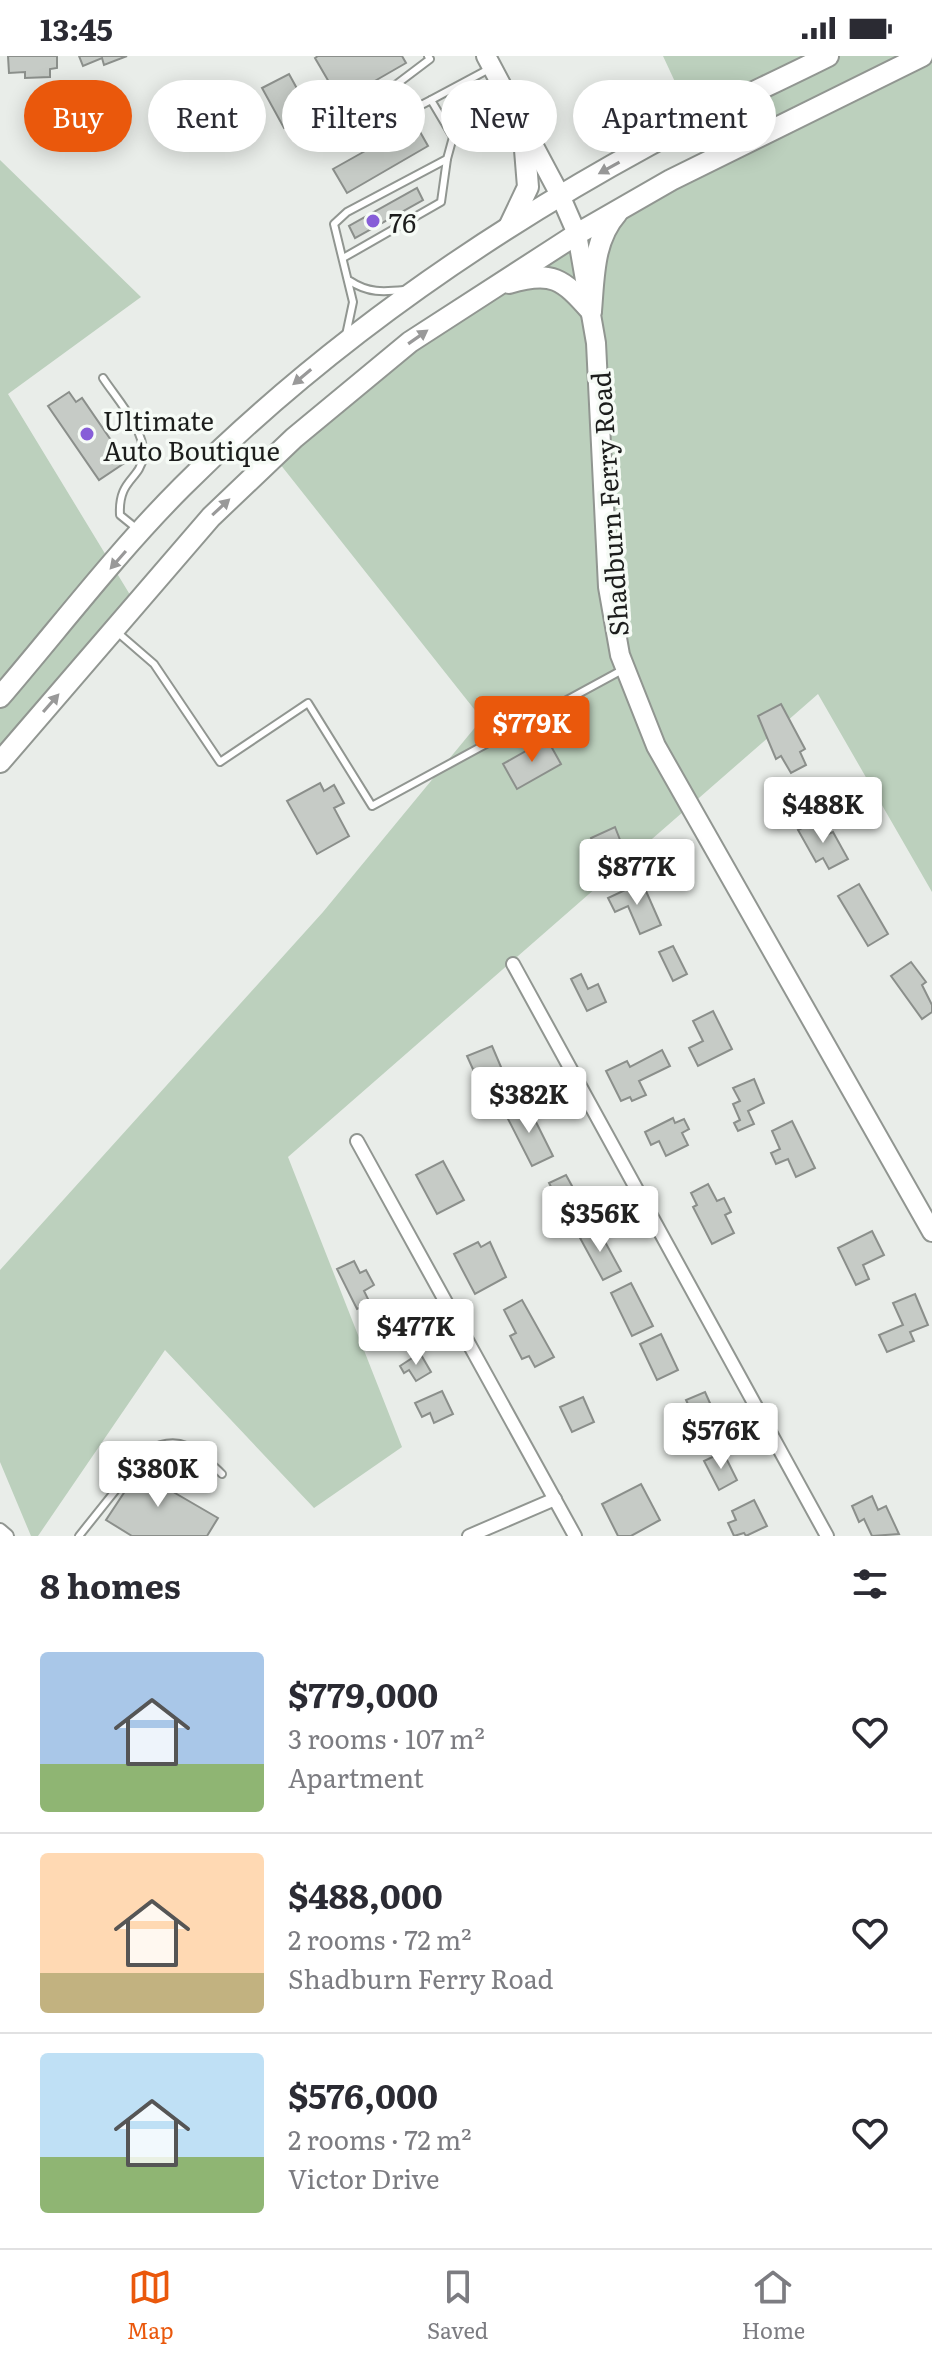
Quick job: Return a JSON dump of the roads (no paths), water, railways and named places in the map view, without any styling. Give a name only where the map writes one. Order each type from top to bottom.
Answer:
[{"type":"main road","points":[[0,697],[180,488],[234,437],[344,343],[415,288],[560,195],[652,143],[828,56]]},
{"type":"main road","points":[[0,762],[211,517],[294,438],[410,342],[490,288],[623,207],[922,56]]},
{"type":"main road","points":[[508,228],[521,208],[528,187],[525,152]]},
{"type":"main road","points":[[591,311],[596,254],[604,230],[623,207]]},
{"type":"main road","points":[[490,288],[528,277],[559,279],[591,311]]},
{"type":"street","name":"Shadburn Ferry Road","points":[[489,62],[499,80]]},
{"type":"street","name":"Shadburn Ferry Road","points":[[537,152],[577,234],[591,311],[608,587],[624,669],[656,746],[678,787],[932,1232]]},
{"type":"street","points":[[513,964],[827,1536]]},
{"type":"street","points":[[357,1141],[575,1536]]},
{"type":"street","points":[[469,1536],[555,1499]]},
{"type":"street","points":[[0,1530],[7,1536]]},
{"type":"lane","points":[[428,56],[430,59],[385,93],[396,118],[431,100],[489,62]]},
{"type":"lane","points":[[343,258],[441,202],[453,137],[431,100]]},
{"type":"lane","points":[[344,343],[353,302],[334,224],[347,212],[447,159]]},
{"type":"lane","points":[[349,281],[379,293],[415,288]]},
{"type":"lane","points":[[103,378],[142,440],[144,459],[119,496],[120,515],[142,533]]},
{"type":"lane","points":[[114,630],[154,664],[220,762],[308,703],[372,806],[624,669]]},
{"type":"lane","points":[[79,1536],[147,1451],[159,1444],[177,1441],[191,1445],[222,1474]]},
{"type":"place","name":"76","points":[[373,221]]},
{"type":"place","name":"Ultimate Auto Boutique","points":[[87,434]]}]
